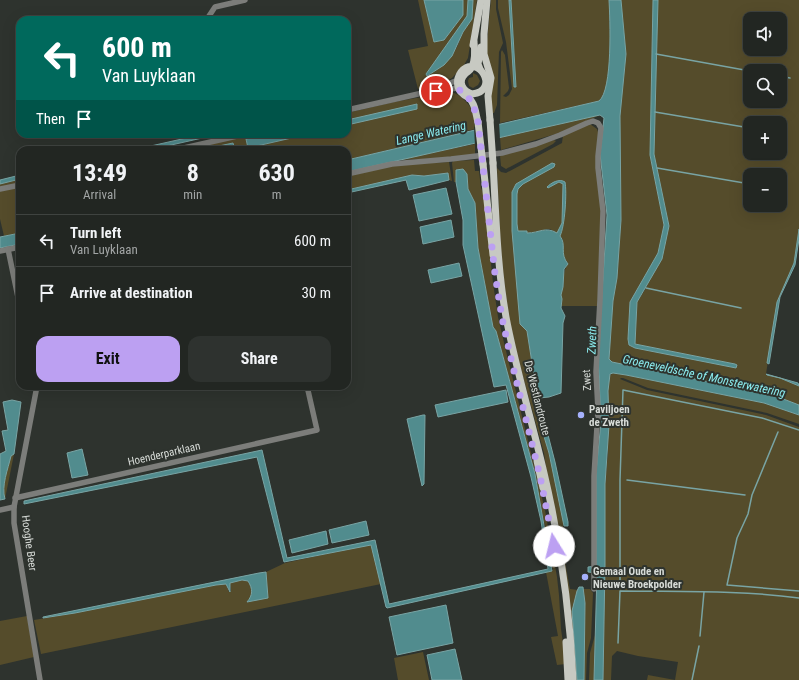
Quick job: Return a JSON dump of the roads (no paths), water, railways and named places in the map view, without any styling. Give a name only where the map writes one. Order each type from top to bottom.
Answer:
[{"type":"main road","points":[[461,88],[462,78],[470,70],[469,68],[475,49],[474,42],[480,0]]},
{"type":"main road","name":"De Westlandroute","points":[[487,0],[484,54],[490,78],[488,96],[496,233],[504,301],[513,348],[554,520],[567,604],[573,680]]},
{"type":"main road","name":"De Westlandroute","points":[[480,70],[478,61],[484,34]]},
{"type":"main road","points":[[469,68],[480,70],[485,74],[486,81],[481,91],[470,96],[462,93],[458,80],[461,72],[469,68]]},
{"type":"main road","name":"De Westlandroute","points":[[481,91],[490,120]]},
{"type":"main road","name":"De Westlandroute","points":[[470,96],[478,122],[495,274],[502,318],[535,454],[551,528],[563,613],[568,680]]},
{"type":"street","points":[[209,16],[215,7],[244,0]]},
{"type":"street","points":[[427,92],[458,80]]},
{"type":"street","points":[[351,109],[427,92],[461,88]]},
{"type":"street","name":"Zwet","points":[[351,173],[392,164],[451,160],[502,153],[542,141],[587,122],[593,121],[598,123],[601,128],[598,168],[603,211],[596,366],[598,410],[594,476],[594,589]]},
{"type":"street","points":[[192,146],[225,138]]},
{"type":"street","points":[[0,189],[16,186]]},
{"type":"street","points":[[0,251],[16,248]]},
{"type":"street","points":[[8,250],[16,289]]},
{"type":"street","name":"Hooghe Beer","points":[[36,390],[14,507],[14,523],[40,680]]},
{"type":"street","name":"Hoenderparklaan","points":[[16,498],[316,430],[308,390]]},
{"type":"street","points":[[0,510],[14,507]]},
{"type":"water","points":[[424,0],[463,0],[463,15],[444,40],[434,42]]},
{"type":"water","points":[[468,0],[473,0],[472,19],[463,32],[452,56],[444,65],[427,76],[426,74],[467,16]]},
{"type":"water","points":[[509,0],[511,0],[516,87],[514,87]]},
{"type":"water","points":[[609,0],[621,0],[626,54],[620,116],[621,220],[609,359],[612,362],[773,395],[799,405],[799,415],[764,403],[626,375],[610,374],[608,391],[609,425],[605,484],[603,680],[594,680],[597,573],[588,572],[588,567],[596,566],[596,472],[601,422],[598,355],[607,215],[600,154],[604,118],[600,115],[351,171],[351,159],[599,101],[607,83],[610,37]]},
{"type":"water","points":[[653,0],[658,0],[654,154],[669,226],[662,259],[637,302],[635,344],[735,364],[737,365],[736,368],[635,348],[629,345],[630,302],[658,253],[664,225],[650,155]]},
{"type":"water","points":[[417,104],[417,109],[351,124],[351,119]]},
{"type":"water","points":[[186,138],[202,138],[167,146],[151,146]]},
{"type":"water","points":[[292,138],[257,146],[248,146],[246,139]]},
{"type":"water","points":[[233,143],[234,146],[219,146]]},
{"type":"water","points":[[552,163],[555,164],[554,167],[523,184],[518,189],[517,224],[518,231],[527,231],[527,233],[532,233],[549,230],[557,233],[562,223],[563,184],[559,182],[548,188],[547,187],[558,181],[565,182],[565,209],[560,236],[563,243],[565,260],[568,264],[564,269],[561,295],[561,308],[565,316],[563,323],[561,393],[549,397],[539,398],[539,400],[555,462],[568,526],[564,526],[549,453],[535,407],[533,393],[535,382],[527,331],[520,324],[512,231],[512,192],[516,184]]},
{"type":"water","points":[[463,169],[467,174],[468,189],[475,203],[478,248],[493,327],[496,331],[535,474],[552,571],[387,608],[371,545],[284,562],[257,457],[24,504],[24,501],[262,450],[287,558],[375,540],[389,604],[548,569],[541,521],[531,477],[506,385],[494,387],[463,245],[463,220],[456,182],[456,170]]},
{"type":"water","points":[[448,173],[449,180],[409,190],[406,180],[351,192],[351,189],[412,175],[424,176]]},
{"type":"water","points":[[16,176],[16,180],[0,184],[0,180]]},
{"type":"water","points":[[446,188],[452,214],[419,221],[413,195]]},
{"type":"water","points":[[451,220],[454,237],[423,244],[420,227]]},
{"type":"water","points":[[799,229],[795,265],[780,297],[769,364],[767,363],[777,302],[794,263]]},
{"type":"water","points":[[16,234],[16,245],[0,248],[0,237]]},
{"type":"water","points":[[459,263],[462,276],[431,283],[428,270]]},
{"type":"water","points":[[766,374],[798,383],[799,386],[780,378]]},
{"type":"water","points":[[506,390],[508,402],[438,417],[435,405]]},
{"type":"water","points":[[12,400],[21,402],[14,454],[11,456],[4,483],[5,499],[0,500],[0,454],[6,451],[2,431],[8,430],[3,402]]},
{"type":"water","points":[[425,415],[424,484],[422,486],[407,419]]},
{"type":"water","points":[[82,449],[88,475],[72,478],[67,453]]},
{"type":"water","points":[[366,521],[369,535],[332,543],[329,530]]},
{"type":"water","points":[[326,531],[328,544],[292,553],[289,540]]},
{"type":"water","points":[[266,572],[268,598],[247,602],[251,594],[251,587],[248,581],[242,580],[230,583],[230,592],[226,584],[216,585],[43,618],[43,617]]},
{"type":"water","points":[[579,587],[583,587],[585,603],[584,680],[577,680],[572,611]]},
{"type":"water","points":[[446,605],[453,643],[397,655],[389,617]]},
{"type":"water","points":[[455,649],[462,680],[432,680],[427,655]]},
{"type":"waterway","points":[[656,54],[743,70]]},
{"type":"waterway","points":[[655,112],[743,127]]},
{"type":"waterway","points":[[657,168],[743,183]]},
{"type":"waterway","points":[[646,288],[741,308]]},
{"type":"waterway","points":[[620,585],[620,480],[623,390],[762,418],[799,430]]},
{"type":"waterway","points":[[778,432],[752,495],[748,514],[737,538],[727,585],[799,591]]},
{"type":"waterway","points":[[627,480],[745,495]]},
{"type":"waterway","points":[[618,643],[620,591],[732,593],[777,595],[799,598]]},
{"type":"waterway","points":[[700,636],[704,592]]},
{"type":"waterway","points":[[692,680],[699,646]]},
{"type":"place","name":"Paviljoen de Zweth","points":[[581,415]]},
{"type":"place","name":"Gemaal Oude en Nieuwe Broekpolder","points":[[585,577]]},
{"type":"water label","name":"Lange Watering","points":[[431,133]]},
{"type":"water label","name":"Zweth","points":[[592,340]]},
{"type":"water label","name":"Groeneveldsche of Monsterwatering","points":[[704,376]]}]
